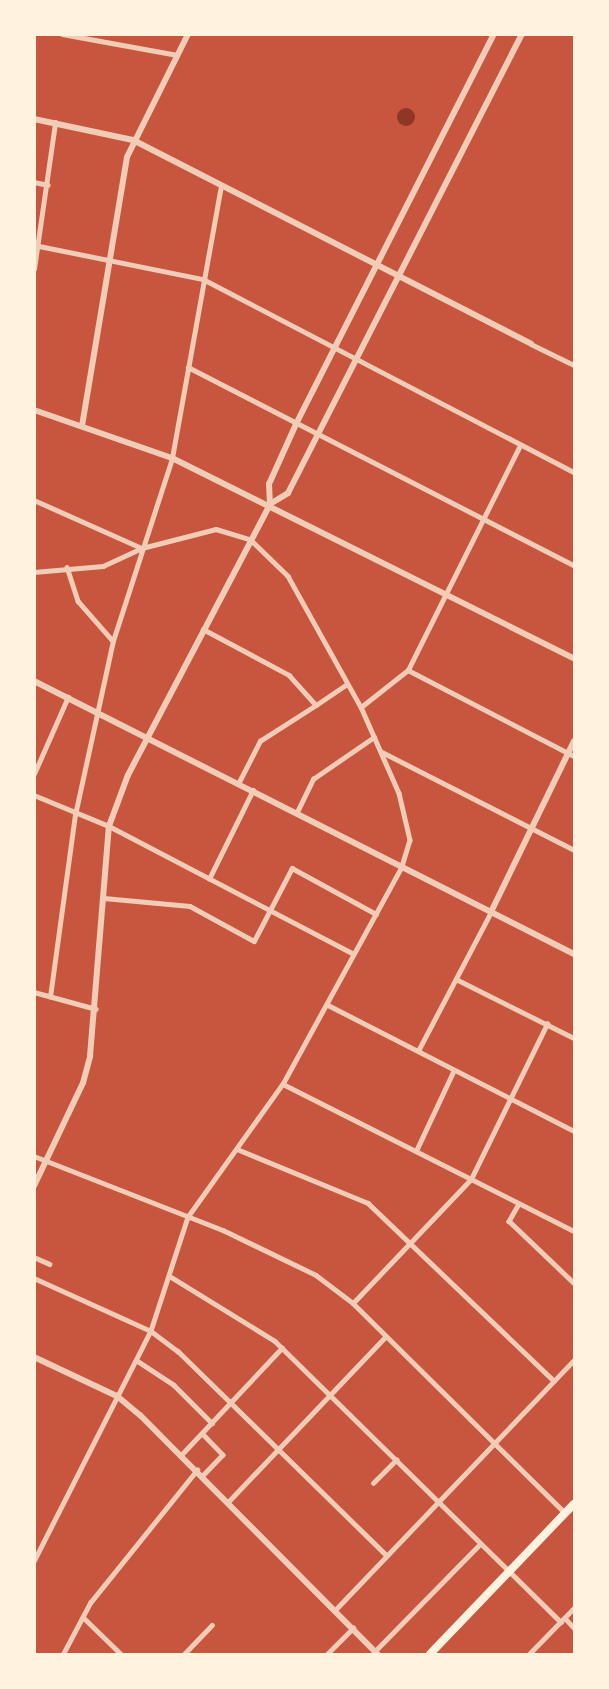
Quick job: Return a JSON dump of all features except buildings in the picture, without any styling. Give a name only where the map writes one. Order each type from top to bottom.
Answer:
[{"type":"main road","points":[[430,1654],[574,1504]]},
{"type":"street","points":[[62,34],[177,55]]},
{"type":"street","points":[[82,426],[133,140],[188,34]]},
{"type":"street","points":[[34,1186],[84,1083],[96,1009],[109,826],[147,737],[270,504],[269,484],[297,422],[494,34]]},
{"type":"street","points":[[270,504],[288,493],[522,34]]},
{"type":"street","points":[[34,119],[133,140],[574,365]]},
{"type":"street","points":[[34,269],[48,185],[55,123]]},
{"type":"street","points":[[34,182],[48,185]]},
{"type":"street","points":[[50,997],[75,815],[100,714],[113,640],[172,458],[221,186]]},
{"type":"street","points":[[37,246],[203,279],[574,472]]},
{"type":"street","points":[[188,367],[574,565]]},
{"type":"street","points":[[34,410],[172,458],[270,504],[574,658]]},
{"type":"street","points":[[361,707],[408,670],[520,445]]},
{"type":"street","points":[[34,500],[142,548]]},
{"type":"street","points":[[34,572],[67,567],[102,566],[142,548],[216,529],[251,540],[288,576],[361,707],[399,793],[410,840],[402,867],[328,1005],[282,1084],[188,1217],[171,1277],[151,1331],[34,1563]]},
{"type":"street","points":[[67,567],[78,601],[113,640]]},
{"type":"street","points":[[203,629],[289,675],[316,705]]},
{"type":"street","points":[[408,670],[572,755]]},
{"type":"street","points":[[34,681],[239,782],[574,954]]},
{"type":"street","points":[[239,782],[260,741],[347,684]]},
{"type":"street","points":[[34,774],[68,698]]},
{"type":"street","points":[[297,812],[313,779],[374,737]]},
{"type":"street","points":[[418,1051],[491,912],[531,828],[572,755],[574,741]]},
{"type":"street","points":[[381,752],[574,850]]},
{"type":"street","points":[[209,879],[253,790]]},
{"type":"street","points":[[34,795],[75,815],[109,826],[354,954]]},
{"type":"street","points":[[104,898],[190,906],[254,941],[292,868],[376,914]]},
{"type":"street","points":[[456,979],[574,1038]]},
{"type":"street","points":[[34,993],[96,1009]]},
{"type":"street","points":[[328,1005],[574,1131]]},
{"type":"street","points":[[353,1303],[471,1179],[547,1024]]},
{"type":"street","points":[[416,1151],[454,1070]]},
{"type":"street","points":[[282,1084],[574,1231]]},
{"type":"street","points":[[237,1149],[368,1203],[554,1381]]},
{"type":"street","points":[[34,1156],[291,1261],[353,1303],[565,1513]]},
{"type":"street","points":[[519,1204],[509,1221],[574,1283]]},
{"type":"street","points":[[34,1257],[50,1264]]},
{"type":"street","points":[[171,1277],[241,1316],[282,1348],[438,1500],[509,1574],[574,1628]]},
{"type":"street","points":[[34,1278],[151,1331],[231,1403],[386,1555]]},
{"type":"street","points":[[228,1502],[385,1337]]},
{"type":"street","points":[[181,1455],[282,1348]]},
{"type":"street","points":[[34,1357],[117,1396],[197,1470],[336,1609],[375,1653],[480,1544]]},
{"type":"street","points":[[136,1360],[174,1386],[212,1423]]},
{"type":"street","points":[[336,1609],[574,1360]]},
{"type":"street","points":[[202,1434],[223,1455],[203,1476]]},
{"type":"street","points":[[373,1483],[396,1460]]},
{"type":"street","points":[[63,1654],[83,1617],[197,1470]]},
{"type":"street","points":[[531,1654],[574,1608]]},
{"type":"street","points":[[83,1617],[121,1654]]},
{"type":"street","points":[[184,1654],[212,1625]]},
{"type":"street","points":[[327,1654],[352,1628]]},
{"type":"shaded area","points":[[402,108],[410,108],[415,113],[413,124],[402,126],[397,121],[397,113]]}]
